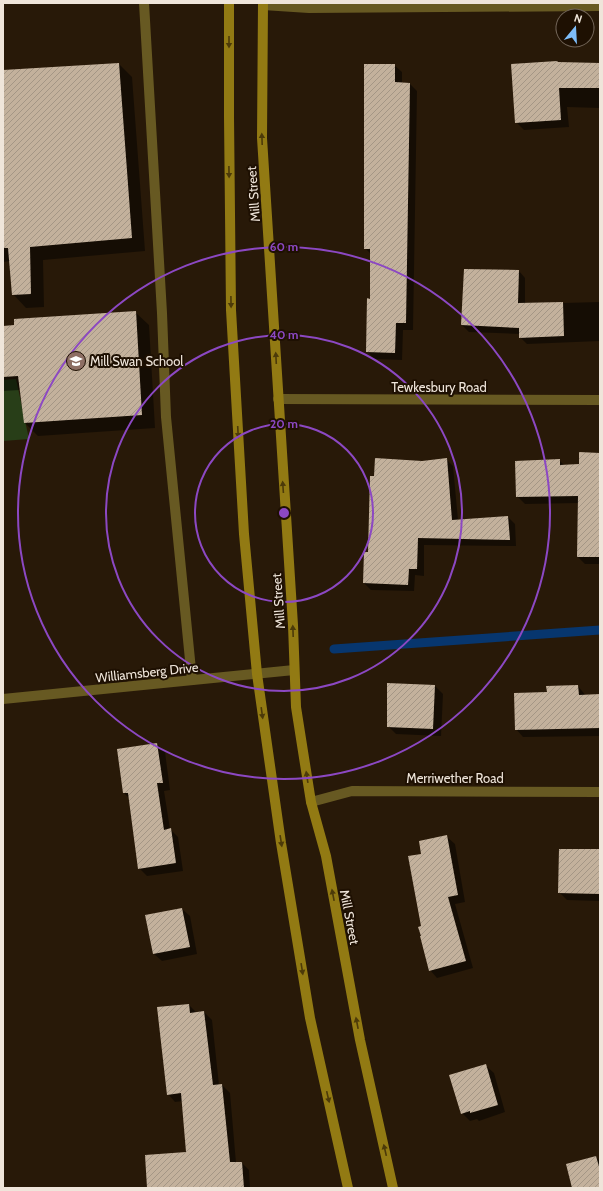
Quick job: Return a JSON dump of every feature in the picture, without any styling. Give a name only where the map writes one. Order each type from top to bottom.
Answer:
[{"type":"main road","name":"Mill Street","points":[[229,3],[231,310],[244,534],[257,674],[281,843],[310,1018],[348,1188]]},
{"type":"main road","name":"Mill Street","points":[[263,4],[262,138],[293,625],[296,707],[311,802],[326,856],[360,1040],[393,1188]]},
{"type":"street","points":[[144,3],[162,313],[166,417],[192,680]]},
{"type":"street","points":[[263,4],[309,8],[600,6]]},
{"type":"street","name":"Tewkesbury Road","points":[[278,399],[600,400]]},
{"type":"street","name":"Williamsberg Drive","points":[[3,700],[294,670]]},
{"type":"street","name":"Merriwether Road","points":[[311,802],[352,791],[600,792]]},
{"type":"green space","points":[[16,379],[29,439],[3,441],[3,380]]},
{"type":"building","points":[[557,61],[600,63],[600,88],[559,88],[561,120],[515,123],[511,64]]},
{"type":"building","points":[[119,63],[132,238],[30,247],[31,294],[12,295],[8,248],[3,248],[3,70]]},
{"type":"building","points":[[364,64],[395,64],[395,82],[410,83],[406,323],[396,323],[395,353],[366,352],[367,298],[370,299],[370,249],[364,249]]},
{"type":"building","points":[[464,269],[519,270],[518,303],[563,302],[564,336],[519,338],[519,328],[461,325]]},
{"type":"building","points":[[136,311],[142,415],[24,423],[18,376],[3,377],[3,326],[14,325],[14,319]]},
{"type":"building","points":[[579,452],[600,453],[600,557],[577,557],[578,496],[516,497],[515,461],[560,459],[560,465],[579,464]]},
{"type":"building","points":[[375,458],[422,461],[447,458],[452,520],[508,516],[510,540],[418,538],[417,569],[409,569],[408,585],[363,583],[364,552],[368,552],[370,476],[374,476]]},
{"type":"building","points":[[387,683],[435,685],[433,729],[387,727]]},
{"type":"building","points":[[578,685],[579,695],[600,694],[600,728],[515,730],[514,693],[547,692],[546,686]]},
{"type":"building","points":[[157,743],[163,783],[157,783],[164,830],[171,828],[176,863],[138,869],[128,793],[123,793],[117,749]]},
{"type":"building","points":[[447,835],[458,895],[448,897],[466,961],[429,971],[418,927],[421,926],[408,856],[421,854],[419,841]]},
{"type":"building","points":[[559,849],[600,849],[600,894],[558,893]]},
{"type":"building","points":[[182,908],[190,947],[153,954],[145,915]]},
{"type":"building","points":[[189,1004],[190,1013],[204,1011],[213,1085],[222,1084],[230,1162],[242,1162],[244,1188],[147,1188],[145,1155],[186,1152],[181,1093],[167,1095],[157,1007]]},
{"type":"building","points":[[486,1064],[498,1105],[461,1114],[449,1075]]},
{"type":"building","points":[[596,1156],[600,1170],[600,1188],[572,1188],[566,1164]]},
{"type":"waterway","points":[[334,649],[600,630]]},
{"type":"place","name":"Mill Swan School","points":[[76,361]]}]
